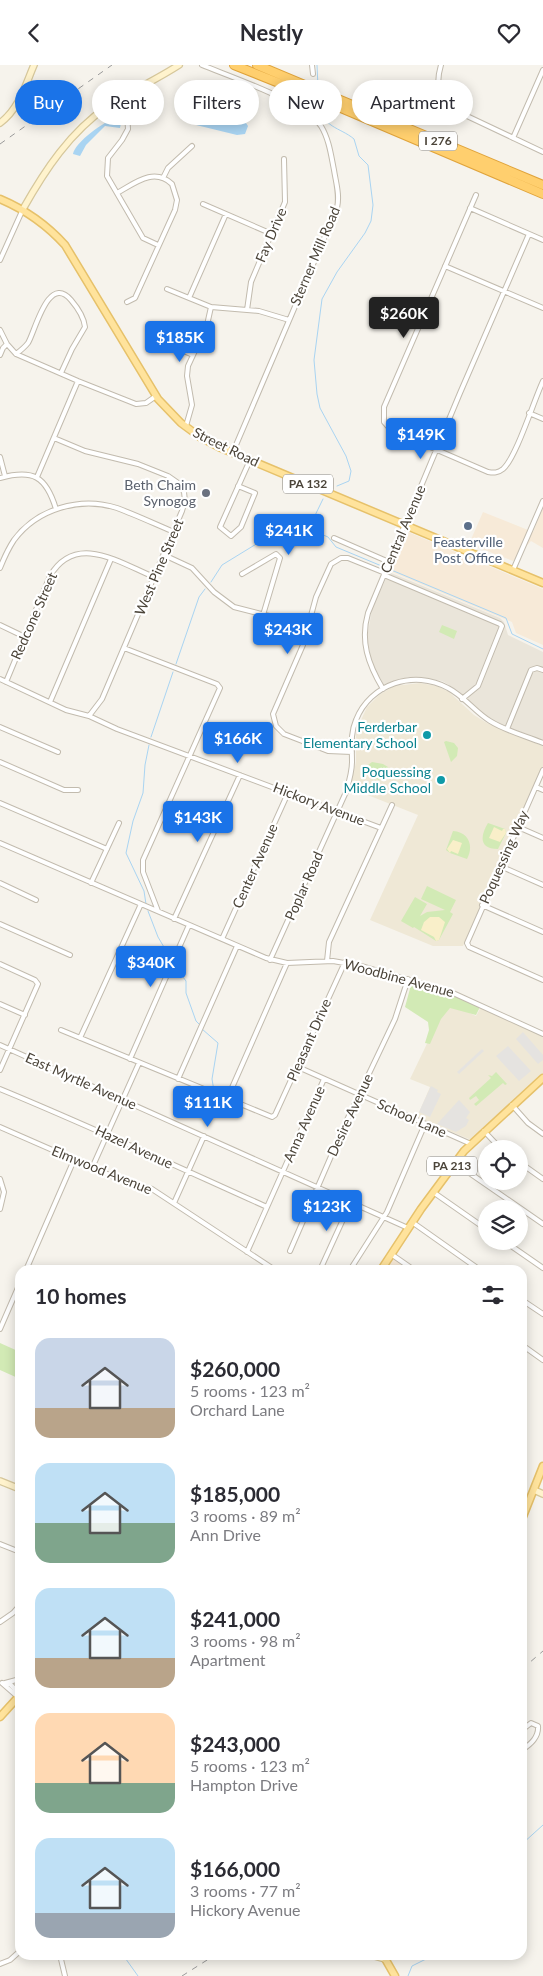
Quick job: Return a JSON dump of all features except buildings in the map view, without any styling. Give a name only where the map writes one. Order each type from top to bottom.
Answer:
[{"type":"highway","name":"I 276","points":[[234,65],[278,80]]},
{"type":"highway","name":"I 276","points":[[257,65],[287,80]]},
{"type":"highway","name":"I 276","points":[[342,104],[543,185]]},
{"type":"highway","name":"I 276","points":[[342,105],[543,194]]},
{"type":"main road","points":[[0,123],[11,114],[16,106],[34,65]]},
{"type":"main road","points":[[153,80],[179,65]]},
{"type":"main road","points":[[23,209],[49,164],[65,145],[92,119]]},
{"type":"main road","name":"Street Road","points":[[0,199],[23,209],[50,229],[72,254],[156,396],[185,427],[200,437],[250,460],[543,583]]},
{"type":"main road","name":"PA 213","points":[[384,1265],[433,1192],[470,1144],[512,1105],[542,1081]]},
{"type":"main road","points":[[527,1507],[543,1466]]},
{"type":"main road","points":[[0,1481],[15,1487]]},
{"type":"main road","points":[[534,1490],[543,1494]]},
{"type":"main road","points":[[0,1717],[15,1700]]},
{"type":"main road","points":[[386,1960],[395,1976]]},
{"type":"street","name":"Sterner Mill Road","points":[[202,65],[301,107],[316,119],[328,141],[338,193],[337,208],[233,452]]},
{"type":"street","points":[[312,65],[313,74]]},
{"type":"street","points":[[441,65],[438,86],[441,96],[450,108],[543,152]]},
{"type":"street","points":[[513,138],[543,70]]},
{"type":"street","points":[[128,125],[128,129],[108,158],[106,165],[107,176],[143,238],[158,245]]},
{"type":"street","points":[[163,178],[168,168],[192,145]]},
{"type":"street","name":"Fay Drive","points":[[247,309],[251,282],[285,202],[284,159]]},
{"type":"street","points":[[117,193],[146,177],[157,175],[172,185],[177,200],[135,298],[127,302]]},
{"type":"street","points":[[476,195],[384,407],[382,415],[384,422],[390,430],[488,472],[498,472],[504,468],[513,455],[543,381]]},
{"type":"street","points":[[203,204],[272,234]]},
{"type":"street","points":[[470,208],[543,240]]},
{"type":"street","points":[[0,260],[23,209]]},
{"type":"street","points":[[189,298],[226,214]]},
{"type":"street","name":"Central Avenue","points":[[382,689],[367,658],[364,634],[368,613],[529,233]]},
{"type":"street","points":[[445,266],[503,293],[543,308]]},
{"type":"street","points":[[167,289],[211,307],[247,309],[289,320]]},
{"type":"street","points":[[16,354],[28,343],[46,301],[51,295],[58,293],[64,295],[70,298],[82,316],[85,327],[61,373]]},
{"type":"street","points":[[185,427],[192,405],[188,371],[207,325],[211,307]]},
{"type":"street","points":[[0,330],[4,345],[0,355]]},
{"type":"street","points":[[166,343],[193,355]]},
{"type":"street","points":[[4,345],[16,354],[136,404],[146,403],[156,396]]},
{"type":"street","points":[[37,477],[78,381]]},
{"type":"street","points":[[529,413],[543,419]]},
{"type":"street","name":"West Pine Street","points":[[54,438],[85,451],[138,464],[174,480],[182,489],[185,501],[174,532],[102,699],[89,715]]},
{"type":"street","points":[[0,457],[5,476]]},
{"type":"street","points":[[238,486],[255,493],[241,527],[230,536],[220,527],[238,486],[250,460]]},
{"type":"street","points":[[0,478],[21,473],[37,477],[48,488],[56,509]]},
{"type":"street","points":[[513,571],[543,501]]},
{"type":"street","points":[[0,568],[9,549],[33,521],[56,509],[78,504],[101,504],[117,508],[174,532]]},
{"type":"street","points":[[334,538],[389,562]]},
{"type":"street","name":"Redcone Street","points":[[6,682],[50,576],[56,567],[66,559],[81,553],[97,553],[154,577]]},
{"type":"street","points":[[242,574],[276,554],[280,557],[263,615]]},
{"type":"street","points":[[164,555],[192,568],[226,603],[239,609],[309,626]]},
{"type":"street","points":[[352,751],[334,752],[323,749],[284,734],[278,730],[274,722],[274,710],[303,645],[316,597],[329,567],[333,562],[341,558],[351,558],[500,624],[502,627],[478,686],[462,699]]},
{"type":"street","points":[[50,702],[111,559]]},
{"type":"street","points":[[0,625],[25,637]]},
{"type":"street","points":[[124,648],[219,686],[220,690],[142,863],[143,872],[158,911]]},
{"type":"street","points":[[507,729],[531,670],[537,668],[543,670]]},
{"type":"street","name":"Hickory Avenue","points":[[0,679],[66,710],[89,715],[117,729],[381,828]]},
{"type":"street","points":[[382,689],[402,681],[426,680],[448,688],[479,714],[507,729],[543,743]]},
{"type":"street","name":"Poplar Road","points":[[270,960],[337,811],[351,775],[352,731],[357,718],[370,699],[382,689]]},
{"type":"street","points":[[0,727],[58,752]]},
{"type":"street","points":[[0,762],[64,790],[78,790]]},
{"type":"street","name":"Poquessing Way","points":[[543,770],[468,938],[468,945],[543,980]]},
{"type":"street","points":[[174,919],[240,775]]},
{"type":"street","points":[[536,787],[543,790]]},
{"type":"street","name":"Center Avenue","points":[[222,939],[288,793]]},
{"type":"street","points":[[0,803],[107,849]]},
{"type":"street","points":[[327,961],[329,942],[392,805]]},
{"type":"street","points":[[92,883],[119,823]]},
{"type":"street","points":[[518,827],[543,838]]},
{"type":"street","name":"Woodbine Avenue","points":[[0,843],[270,960],[288,963],[345,962],[408,979],[463,997],[543,1034]]},
{"type":"street","points":[[500,866],[543,885]]},
{"type":"street","points":[[0,883],[36,900]]},
{"type":"street","points":[[80,1039],[141,904]]},
{"type":"street","points":[[482,905],[543,932]]},
{"type":"street","points":[[0,924],[70,955]]},
{"type":"street","points":[[130,1059],[189,925]]},
{"type":"street","points":[[178,1079],[237,946]]},
{"type":"street","name":"Pleasant Drive","points":[[227,1099],[272,1117],[275,1115],[345,962]]},
{"type":"street","points":[[61,1031],[227,1099],[288,963]]},
{"type":"street","points":[[0,965],[38,983],[0,1070]]},
{"type":"street","name":"Desire Avenue","points":[[290,1251],[359,1094],[399,1010],[408,979]]},
{"type":"street","points":[[0,1005],[25,1015]]},
{"type":"street","name":"East Myrtle Avenue","points":[[0,1045],[384,1217],[410,1225],[472,1265]]},
{"type":"street","points":[[92,1168],[139,1063]]},
{"type":"street","name":"School Lane","points":[[298,1067],[470,1144]]},
{"type":"street","name":"Anna Avenue","points":[[247,1252],[324,1079]]},
{"type":"street","name":"Hazel Avenue","points":[[0,1089],[108,1134],[267,1207]]},
{"type":"street","points":[[512,1105],[528,1123],[543,1134]]},
{"type":"street","points":[[353,1265],[384,1217],[425,1124]]},
{"type":"street","name":"Elmwood Avenue","points":[[0,1127],[121,1180],[152,1189],[267,1265]]},
{"type":"street","points":[[484,1131],[492,1140]]},
{"type":"street","points":[[174,1203],[204,1136]]},
{"type":"street","points":[[28,1265],[74,1160]]},
{"type":"street","points":[[455,1163],[543,1225]]},
{"type":"street","points":[[528,1168],[543,1179]]},
{"type":"street","points":[[0,1179],[4,1192],[0,1209]]},
{"type":"street","points":[[433,1192],[478,1223]]},
{"type":"street","points":[[322,1265],[351,1202]]},
{"type":"street","points":[[517,1250],[543,1268]]},
{"type":"street","points":[[391,1254],[407,1265]]},
{"type":"street","points":[[0,1329],[15,1294]]},
{"type":"street","points":[[527,1303],[543,1314]]},
{"type":"street","points":[[0,1312],[6,1315]]},
{"type":"street","points":[[527,1349],[543,1360]]},
{"type":"street","points":[[0,1544],[15,1549]]},
{"type":"street","points":[[0,1622],[15,1611]]},
{"type":"street","points":[[1,1683],[15,1680]]},
{"type":"street","points":[[1,1683],[15,1692]]},
{"type":"street","points":[[527,1726],[531,1723],[538,1726],[532,1744],[527,1747]]},
{"type":"street","points":[[0,1964],[15,1954]]},
{"type":"street","points":[[61,1960],[65,1976]]},
{"type":"shaded area","points":[[543,508],[543,548],[531,541],[513,561],[469,544],[483,512],[533,532]]},
{"type":"shaded area","points":[[408,532],[543,589],[543,645],[516,633],[512,622],[390,571]]},
{"type":"shaded area","points":[[389,572],[500,618],[504,622],[508,635],[543,652],[543,741],[492,720],[476,708],[459,691],[442,681],[408,677],[384,685],[372,663],[367,638],[372,609]]},
{"type":"shaded area","points":[[420,683],[437,686],[449,692],[474,715],[487,723],[543,746],[543,767],[463,946],[433,946],[370,920],[418,815],[350,788],[356,762],[356,731],[367,707],[379,695],[394,686]]},
{"type":"shaded area","points":[[447,1002],[476,1016],[481,1007],[543,1036],[543,1076],[471,1140],[417,1117],[430,1087],[410,1079]]},
{"type":"shaded area","points":[[523,1032],[543,1055],[543,1060],[538,1064],[516,1039]]},
{"type":"shaded area","points":[[508,1046],[531,1071],[519,1081],[496,1056]]},
{"type":"shaded area","points":[[482,1049],[484,1051],[459,1074],[457,1072]]},
{"type":"shaded area","points":[[431,1086],[441,1094],[430,1117],[419,1112]]},
{"type":"shaded area","points":[[459,1100],[470,1112],[466,1118],[469,1120],[466,1126],[456,1132],[437,1124]]},
{"type":"shaded area","points":[[393,1258],[404,1265],[389,1265]]},
{"type":"green space","points":[[442,625],[457,631],[454,639],[439,632]]},
{"type":"green space","points":[[444,742],[454,743],[458,748],[457,756],[451,762]]},
{"type":"green space","points":[[372,762],[388,767],[385,775],[381,775],[379,780],[362,773],[363,769]]},
{"type":"green space","points":[[488,823],[505,829],[506,833],[498,849],[487,847],[484,844],[483,837]]},
{"type":"green space","points":[[453,831],[463,834],[469,841],[470,849],[467,859],[446,850]]},
{"type":"green space","points":[[427,886],[456,900],[450,912],[453,914],[439,940],[436,941],[401,921],[415,897],[427,904],[420,916],[427,912],[445,910],[421,899]]},
{"type":"green space","points":[[411,985],[449,994],[480,1007],[476,1015],[450,1008],[441,1019],[430,1044],[425,1043],[429,1030],[428,1022],[405,1007]]},
{"type":"green space","points":[[496,1072],[507,1084],[503,1083],[476,1106],[474,1104],[479,1100],[476,1096],[470,1100],[469,1098],[491,1078],[488,1075],[492,1076]]},
{"type":"green space","points":[[0,1343],[15,1350],[15,1377],[0,1370]]},
{"type":"sand","points":[[494,827],[502,831],[505,829],[506,833],[500,842],[489,838]]},
{"type":"sand","points":[[453,840],[462,843],[458,854],[451,851],[450,853],[447,849]]},
{"type":"sand","points":[[430,917],[439,917],[445,922],[439,940],[436,941],[434,937],[421,930],[424,922]]},
{"type":"water","points":[[102,125],[121,125],[120,128],[105,126],[86,145],[80,156],[73,154],[79,144]]},
{"type":"water","points":[[196,125],[247,125],[245,134],[237,135]]},
{"type":"waterway","points":[[317,65],[318,80]]},
{"type":"waterway","points":[[331,125],[354,139],[359,156],[368,165],[373,205],[371,221],[365,233],[337,272],[322,299],[314,360],[320,408],[346,456],[351,471],[349,481],[337,486]]},
{"type":"waterway","points":[[211,582],[222,565],[271,535],[279,536],[285,542],[300,542],[305,536],[323,499]]},
{"type":"waterway","points":[[309,529],[328,537],[336,547],[384,567]]},
{"type":"waterway","points":[[389,569],[506,618],[512,634],[543,649]]},
{"type":"waterway","points":[[176,664],[199,597],[205,589]]},
{"type":"waterway","points":[[151,737],[173,672]]},
{"type":"waterway","points":[[146,904],[144,891],[126,853],[133,821],[143,793],[149,745]]},
{"type":"waterway","points":[[148,911],[158,937],[171,959]]},
{"type":"waterway","points":[[174,965],[186,981],[186,993],[196,1021],[199,1024]]},
{"type":"waterway","points":[[202,1029],[218,1043],[212,1079],[214,1091]]},
{"type":"waterway","points":[[210,1119],[214,1098]]},
{"type":"waterway","points":[[527,1839],[543,1825]]},
{"type":"waterway","points":[[127,1960],[138,1976]]},
{"type":"waterway","points":[[408,1976],[412,1966],[424,1960]]},
{"type":"railway","points":[[0,144],[112,65]]},
{"type":"railway","points":[[527,1665],[543,1651]]},
{"type":"railway","points":[[182,1976],[207,1960]]},
{"type":"place","name":"Beth Chaim Synogog","points":[[206,493]]},
{"type":"place","name":"Feasterville Post Office","points":[[468,526]]},
{"type":"place","name":"Ferderbar Elementary School","points":[[427,735]]},
{"type":"place","name":"Poquessing Middle School","points":[[441,780]]}]
